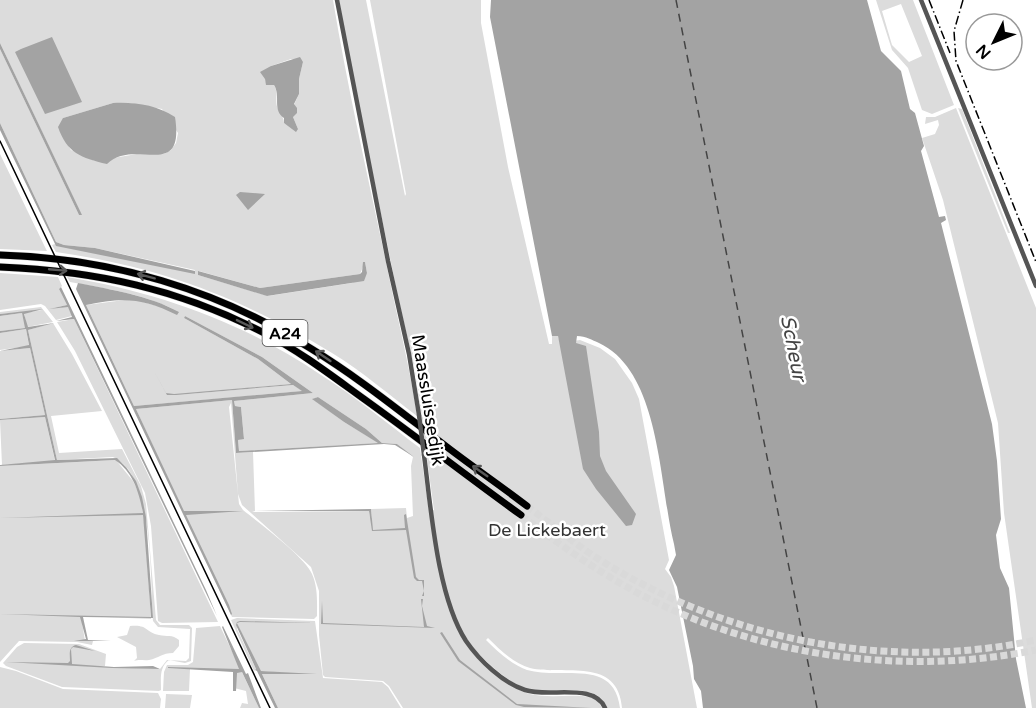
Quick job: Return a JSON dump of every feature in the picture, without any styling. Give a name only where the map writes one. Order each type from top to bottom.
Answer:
[{"type":"highway","name":"A24","points":[[0,255],[76,261],[135,273],[209,296],[264,321],[311,348],[349,374],[527,506]]},
{"type":"highway","name":"A24","points":[[0,267],[74,272],[125,281],[190,301],[237,320],[284,344],[323,369],[520,515]]},
{"type":"street","name":"Maassluissedijk","points":[[337,0],[379,218],[409,354],[447,597],[455,621],[469,645],[485,663],[522,689],[537,693],[591,694],[600,698],[605,708]]},
{"type":"street","points":[[921,0],[1036,286]]},
{"type":"green space","points":[[0,0],[333,0],[353,109],[406,354],[417,416],[365,375],[332,353],[299,333],[233,301],[166,276],[131,266],[56,252],[52,245],[55,244],[194,273],[195,270],[95,248],[56,242],[0,123],[0,49],[79,215],[81,214],[0,43]],"holes":[[[291,59],[303,62],[293,117],[298,129],[284,123],[277,106],[274,85],[267,85],[265,79],[271,66]],[[113,103],[129,103],[162,109],[178,133],[176,143],[164,154],[137,154],[95,161],[71,150],[65,140],[63,118]],[[365,262],[367,273],[352,283],[268,296],[198,275],[199,271],[260,288],[360,274]]]},
{"type":"green space","name":"De Lickebaert","points":[[339,0],[366,0],[405,196],[370,0],[481,0],[481,23],[508,167],[549,344],[552,344],[552,336],[558,336],[560,343],[580,340],[600,348],[615,359],[632,383],[639,399],[669,560],[665,569],[674,586],[697,708],[622,708],[618,692],[611,681],[600,675],[573,670],[530,668],[513,660],[488,638],[486,640],[505,657],[527,670],[597,676],[608,682],[616,692],[620,708],[607,708],[602,699],[593,693],[570,690],[532,690],[522,687],[504,676],[478,653],[475,656],[515,688],[538,695],[596,698],[602,708],[403,708],[389,686],[383,681],[325,677],[319,635],[319,591],[311,567],[282,541],[301,559],[312,574],[317,595],[317,616],[314,619],[232,617],[136,409],[232,400],[236,453],[253,452],[255,511],[252,512],[369,511],[370,518],[372,518],[371,509],[406,508],[407,518],[413,516],[411,466],[413,457],[397,444],[382,443],[366,429],[318,397],[313,399],[344,422],[379,443],[239,451],[238,440],[244,438],[241,407],[235,406],[234,401],[313,393],[262,357],[185,316],[184,318],[258,359],[291,384],[175,395],[293,385],[303,391],[134,406],[86,305],[132,299],[179,312],[140,296],[70,282],[67,277],[134,291],[200,312],[292,356],[347,392],[420,448],[429,511],[434,510],[415,371],[353,78]],"holes":[[[231,403],[238,494],[242,505],[281,540],[243,510],[239,504],[229,407]]]},
{"type":"green space","points":[[876,0],[913,0],[954,105],[932,114],[922,110],[908,68],[892,50]],"holes":[[[901,4],[922,56],[909,62],[892,45],[882,11]]]},
{"type":"green space","points":[[956,108],[1036,308],[1036,708],[1032,708],[1004,513],[998,423],[943,200],[922,138],[935,134],[939,125],[938,120],[925,124],[926,117],[935,117]]},
{"type":"green space","points":[[958,108],[962,109],[1010,233],[1008,233]]},
{"type":"green space","points":[[0,154],[44,245],[47,251],[0,249]]},
{"type":"green space","points":[[0,273],[58,277],[62,286],[59,289],[67,305],[49,309],[68,306],[72,316],[56,320],[41,304],[0,310]]},
{"type":"green space","points":[[41,307],[53,322],[27,327],[24,313],[42,310],[0,314],[0,312]]},
{"type":"green space","points":[[22,313],[26,328],[0,331],[0,316]]},
{"type":"green space","points":[[74,319],[218,622],[162,623],[158,621],[151,526],[145,493],[75,351],[57,322]]},
{"type":"green space","points":[[53,323],[102,411],[51,416],[59,453],[122,449],[141,486],[146,504],[156,620],[160,625],[189,625],[192,628],[191,661],[185,663],[170,660],[186,661],[189,658],[190,629],[158,627],[153,621],[148,531],[137,484],[127,467],[113,457],[57,460],[28,330]]},
{"type":"green space","points":[[26,329],[29,346],[0,350],[0,333]]},
{"type":"green space","points":[[30,348],[45,415],[0,419],[0,351]]},
{"type":"green space","points":[[45,417],[55,461],[2,465],[0,420]]},
{"type":"green space","points":[[116,460],[133,481],[141,497],[151,619],[81,616],[85,641],[93,641],[92,645],[77,642],[19,641],[0,662],[0,466]]},
{"type":"green space","points":[[237,618],[315,621],[323,678],[382,682],[388,687],[401,708],[278,708],[262,674],[286,673],[260,671],[237,623],[237,629],[256,669],[254,671],[231,620]]},
{"type":"green space","points":[[130,626],[140,626],[154,634],[174,637],[179,640],[179,646],[173,653],[149,660],[134,661],[137,658],[136,647],[117,637],[127,635]]},
{"type":"green space","points":[[220,626],[259,708],[240,708],[242,703],[248,704],[246,691],[234,688],[234,669],[190,669],[189,691],[163,691],[164,672],[167,665],[188,665],[193,662],[196,628]]},
{"type":"green space","points":[[24,643],[79,644],[106,654],[105,666],[87,666],[160,669],[167,660],[169,660],[162,670],[161,690],[159,691],[62,687],[3,663],[17,647]]},
{"type":"green space","points":[[0,667],[63,689],[158,693],[161,699],[160,708],[0,708]]},
{"type":"green space","points":[[166,694],[192,695],[190,708],[165,708]]},
{"type":"water","name":"Scheur","points":[[491,0],[867,0],[881,51],[901,71],[910,109],[915,113],[924,146],[921,151],[939,217],[945,216],[946,220],[941,223],[992,424],[1001,519],[996,535],[1000,568],[1009,588],[1016,659],[1026,708],[703,708],[701,691],[694,679],[677,587],[669,570],[676,555],[660,462],[646,404],[635,378],[619,358],[599,343],[577,336],[576,343],[586,346],[599,432],[600,456],[606,471],[636,514],[632,525],[626,526],[583,469],[558,336],[552,336],[490,17]]},
{"type":"water","points":[[52,37],[82,102],[45,114],[15,52]]},
{"type":"water","points":[[0,43],[82,215],[79,215],[0,49]]},
{"type":"water","points":[[300,57],[303,62],[299,79],[299,94],[294,104],[297,113],[293,117],[298,129],[296,132],[284,123],[284,118],[277,107],[276,89],[274,85],[266,85],[260,72]]},
{"type":"water","points":[[113,103],[145,105],[175,117],[176,137],[172,148],[165,153],[155,155],[130,154],[118,157],[107,164],[82,157],[71,149],[58,127],[63,118]]},
{"type":"water","points":[[0,123],[56,242],[95,248],[195,271],[195,274],[56,246],[0,130]]},
{"type":"water","points":[[240,192],[265,194],[248,210],[236,195]]},
{"type":"water","points":[[363,262],[365,262],[367,273],[364,281],[267,296],[198,275],[198,271],[260,288],[360,274]]},
{"type":"water","points":[[78,283],[142,297],[179,312],[177,315],[143,302],[122,300],[86,305],[134,406],[302,391],[293,385],[167,395],[154,371],[166,393],[174,394],[291,384],[258,359],[184,318],[185,316],[262,357],[313,393],[234,401],[235,406],[241,407],[244,439],[238,440],[239,451],[378,443],[312,399],[318,397],[366,429],[382,443],[397,444],[414,457],[395,445],[384,444],[236,453],[232,400],[136,409],[184,511],[243,511],[186,515],[229,605],[231,615],[76,289]]},
{"type":"water","points":[[61,287],[217,616],[74,319],[56,321],[72,317],[68,307],[49,309],[67,305],[59,289]]},
{"type":"water","points":[[43,309],[24,314],[28,327],[54,323],[28,330],[57,460],[117,458],[136,481],[142,497],[146,517],[153,618],[83,617],[88,640],[111,641],[74,641],[86,639],[80,617],[0,614],[151,617],[143,515],[0,518],[143,513],[131,477],[115,460],[0,466],[55,460],[45,417],[0,420],[45,415],[30,348],[0,351],[29,345],[26,329],[0,333],[0,331],[25,328],[22,313],[0,316],[0,314]]},
{"type":"water","points":[[371,509],[373,530],[405,528],[404,515],[406,514],[416,577],[424,580],[424,591],[422,581],[417,581],[414,578],[406,530],[372,531],[369,511],[251,511]]},
{"type":"water","points":[[421,599],[423,599],[422,606],[427,626],[435,628],[321,624],[322,601],[323,623],[424,627]]},
{"type":"water","points":[[237,622],[315,623],[237,623],[261,671],[317,674],[262,674],[278,708],[275,708],[255,670],[236,625]]},
{"type":"water","points":[[223,626],[246,674],[248,673],[261,708],[242,672],[237,673],[236,691],[233,691],[233,672],[168,668],[239,669]]},
{"type":"water","points":[[442,632],[460,660],[517,704],[592,708],[516,705],[458,661],[440,633]]},
{"type":"water","points":[[76,645],[95,651],[73,647],[71,649],[73,646]]},
{"type":"water","points":[[71,649],[72,664],[114,667],[153,666],[160,669],[112,668],[6,662],[68,663]]},
{"type":"ferry route","points":[[676,0],[817,708]]},
{"type":"tunnel","points":[[527,506],[591,554],[649,588],[701,611],[755,629],[810,642],[867,650],[923,652],[980,649],[1036,640]]},
{"type":"tunnel","points":[[521,515],[576,555],[634,591],[680,613],[729,631],[779,645],[830,655],[882,660],[934,661],[985,658],[1036,650]]},
{"type":"tram line","points":[[0,141],[270,708]]},
{"type":"railway","points":[[929,0],[950,53]]},
{"type":"railway","points":[[963,0],[954,31],[956,61],[1036,262]]}]
